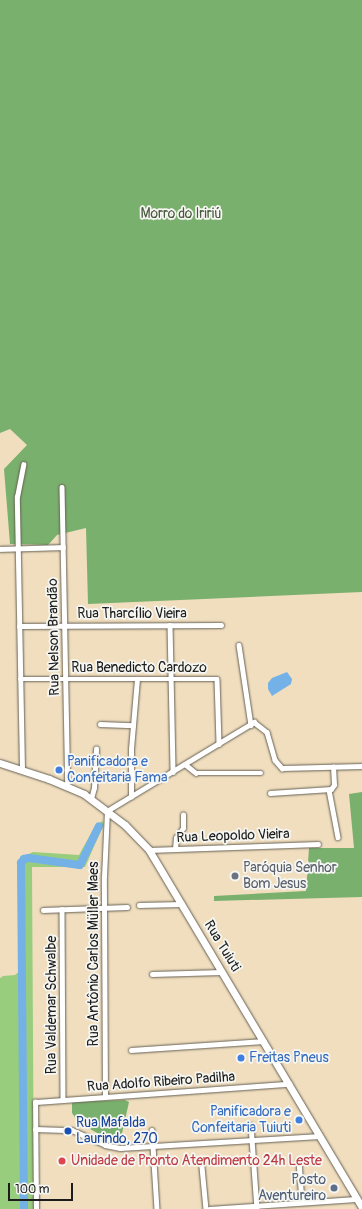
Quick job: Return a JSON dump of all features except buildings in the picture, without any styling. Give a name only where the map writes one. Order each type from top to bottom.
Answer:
[{"type":"main road","name":"Rua Tuiuti","points":[[0,763],[22,769],[68,786],[91,799],[131,830],[149,850],[362,1208]]},
{"type":"street","points":[[22,769],[17,492],[23,465]]},
{"type":"street","name":"Rua Nelson Brandão","points":[[62,487],[68,786]]},
{"type":"street","points":[[0,549],[63,546]]},
{"type":"street","points":[[170,625],[173,772]]},
{"type":"street","name":"Rua Tharcílio Vieira","points":[[19,626],[221,625]]},
{"type":"street","points":[[239,645],[250,725]]},
{"type":"street","name":"Rua Benedicto Cardozo","points":[[20,679],[217,679],[219,744]]},
{"type":"street","points":[[131,797],[133,725],[137,679]]},
{"type":"street","points":[[107,812],[254,722],[267,732],[275,760],[282,768],[362,766]]},
{"type":"street","points":[[100,724],[133,725]]},
{"type":"street","points":[[91,799],[94,788],[96,749]]},
{"type":"street","points":[[185,764],[196,773],[262,774]]},
{"type":"street","points":[[270,793],[329,790],[334,785],[333,767]]},
{"type":"street","points":[[329,790],[338,837]]},
{"type":"street","name":"Rua Antônio Carlos Müller Maes","points":[[106,1097],[104,908],[107,812]]},
{"type":"street","points":[[175,849],[175,840],[183,828],[183,815]]},
{"type":"street","name":"Rua Leopoldo Vieira","points":[[149,850],[318,844]]},
{"type":"street","points":[[139,905],[182,904]]},
{"type":"street","points":[[43,910],[127,907]]},
{"type":"street","name":"Rua Valdemar Schwalbe","points":[[62,909],[63,1100]]},
{"type":"street","points":[[152,974],[222,972]]},
{"type":"street","points":[[131,1050],[264,1041]]},
{"type":"street","name":"Rua Adolfo Ribeiro Padilha","points":[[35,1129],[35,1102],[289,1084]]},
{"type":"street","points":[[251,1126],[257,1207]]},
{"type":"street","points":[[36,1209],[35,1129],[72,1130],[113,1147],[153,1147],[320,1136]]},
{"type":"street","points":[[152,1130],[157,1209]]},
{"type":"street","points":[[299,1161],[302,1202]]},
{"type":"street","points":[[202,1167],[208,1209],[257,1207],[302,1202],[356,1199]]},
{"type":"green space","name":"Morro do Iririú","points":[[0,0],[362,0],[362,592],[88,604],[86,528],[57,535],[48,545],[10,544],[4,469],[27,445],[10,429],[0,433]]},
{"type":"green space","points":[[362,792],[362,897],[214,901],[214,896],[306,891],[309,848],[354,848],[349,794]]},
{"type":"green space","points":[[102,821],[104,824],[85,867],[32,867],[34,1209],[0,1209],[0,978],[3,976],[15,975],[20,971],[20,858],[33,852],[79,855],[95,826]]},
{"type":"green space","points":[[125,1100],[129,1102],[121,1138],[99,1134],[79,1123],[72,1113],[72,1102]]},
{"type":"water","points":[[287,672],[292,679],[291,684],[272,696],[268,689],[268,683],[272,678]]},
{"type":"waterway","points":[[24,1209],[21,863],[24,859],[29,858],[80,865],[99,826]]},
{"type":"place","name":"Panificadora e Confeitaria Fama","points":[[59,770]]},
{"type":"place","name":"Paróquia Senhor Bom Jesus","points":[[235,876]]},
{"type":"place","name":"Freitas Pneus","points":[[241,1058]]},
{"type":"place","name":"Panificadora e Confeitaria Tuiuti","points":[[299,1120]]},
{"type":"place","name":"Rua Mafalda Laurindo, 270","points":[[68,1131]]},
{"type":"place","name":"Unidade de Pronto Atendimento 24h Leste","points":[[62,1161]]},
{"type":"place","name":"Posto Aventureiro","points":[[334,1188]]}]
